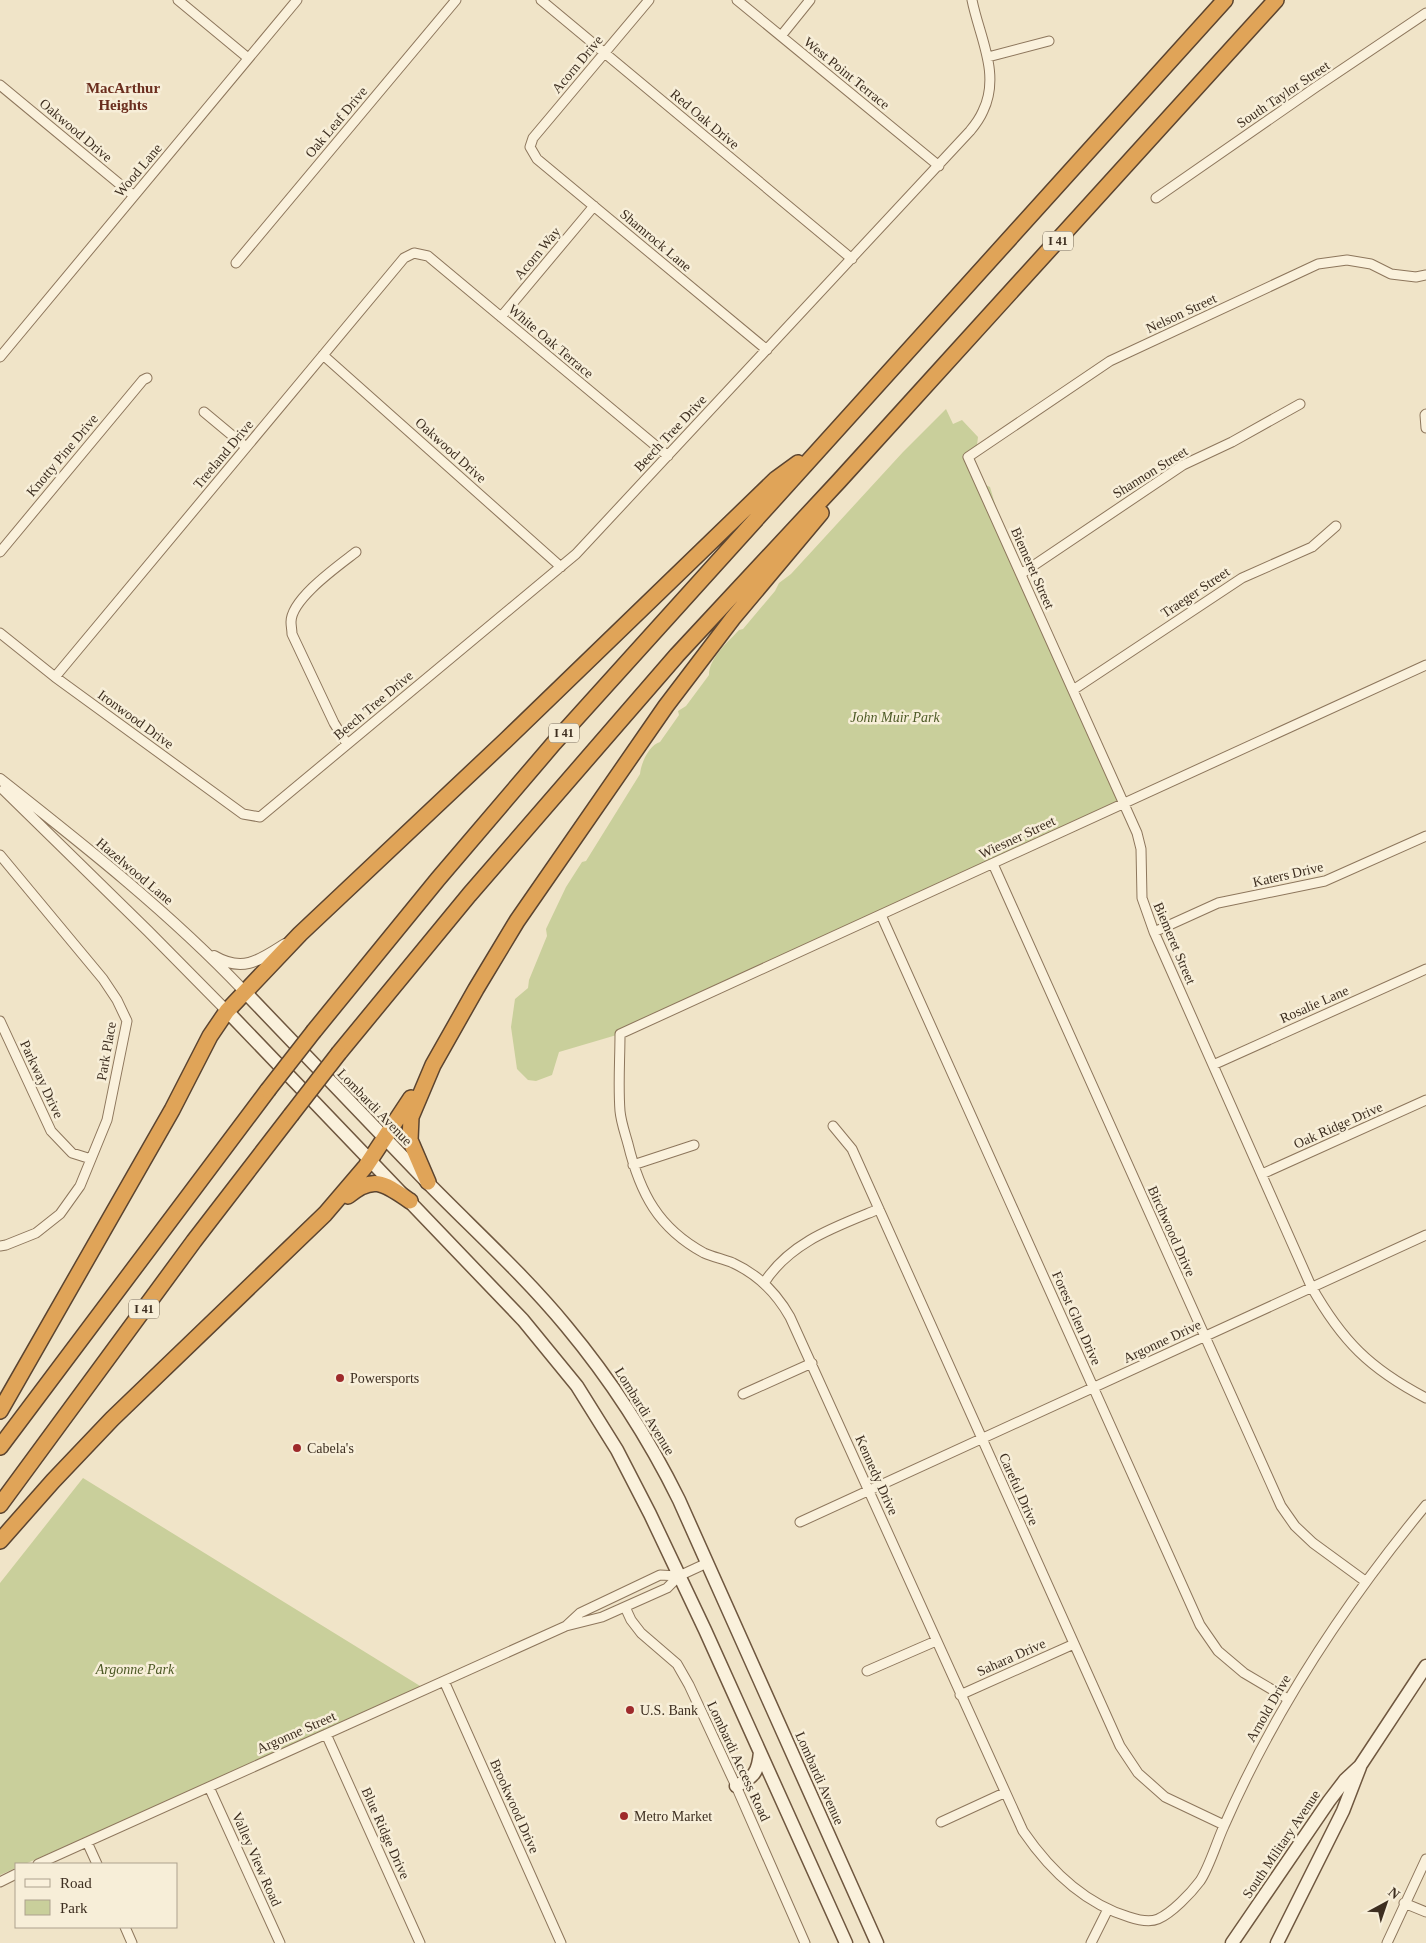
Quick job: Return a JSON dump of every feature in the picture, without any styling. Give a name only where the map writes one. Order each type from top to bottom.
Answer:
[{"type":"highway","name":"I 41","points":[[0,1447],[268,1090],[438,879],[554,743],[1225,0]]},
{"type":"highway","name":"I 41","points":[[0,1505],[291,1114],[469,895],[717,609],[839,481],[1276,0]]},
{"type":"highway","points":[[0,1411],[176,1103],[210,1036],[227,1011],[244,991],[300,934],[499,746],[776,479],[824,444]]},
{"type":"highway","points":[[0,1541],[112,1419],[325,1214],[371,1160],[433,1065],[516,921],[616,778],[733,618],[819,516],[839,481]]},
{"type":"highway","points":[[428,1182],[411,1144],[409,1126],[416,1102],[433,1065]]},
{"type":"highway","points":[[325,1214],[357,1189],[371,1183],[386,1185],[410,1201]]},
{"type":"main road","name":"Lombardi Avenue","points":[[244,991],[551,1309],[615,1389],[664,1469],[877,1943]]},
{"type":"main road","points":[[227,1011],[523,1320],[577,1386],[629,1472],[679,1576],[846,1943]]},
{"type":"main road","name":"South Military Avenue","points":[[1232,1943],[1317,1818],[1342,1784],[1360,1766],[1426,1666]]},
{"type":"main road","points":[[736,1786],[751,1778],[758,1767],[760,1752]]},
{"type":"main road","name":"South Military Avenue","points":[[1277,1943],[1343,1811],[1360,1766]]},
{"type":"main road","points":[[751,1778],[776,1789]]},
{"type":"main road","points":[[1285,1943],[1288,1920]]},
{"type":"street","points":[[178,0],[248,58]]},
{"type":"street","name":"Wood Lane","points":[[0,357],[296,0]]},
{"type":"street","name":"Oak Leaf Drive","points":[[236,263],[456,0]]},
{"type":"street","name":"Red Oak Drive","points":[[541,0],[852,259]]},
{"type":"street","name":"Acorn Drive","points":[[530,147],[533,138],[648,0]]},
{"type":"street","name":"West Point Terrace","points":[[737,0],[939,166]]},
{"type":"street","points":[[780,36],[810,0]]},
{"type":"street","name":"Beech Tree Drive","points":[[260,816],[576,554],[970,131],[984,111],[991,84],[988,57],[972,0]]},
{"type":"street","name":"South Taylor Street","points":[[1156,198],[1426,13]]},
{"type":"street","points":[[988,57],[1049,42]]},
{"type":"street","name":"Oakwood Drive","points":[[0,85],[134,196]]},
{"type":"street","name":"Shamrock Lane","points":[[530,147],[537,159],[767,350]]},
{"type":"street","name":"Acorn Way","points":[[501,317],[594,206]]},
{"type":"street","name":"White Oak Terrace","points":[[414,252],[428,256],[668,456]]},
{"type":"street","name":"Treeland Drive","points":[[55,677],[404,258],[414,252]]},
{"type":"street","name":"Nelson Street","points":[[968,457],[1110,361],[1318,264],[1347,260],[1371,264],[1391,274],[1416,277],[1426,276]]},
{"type":"street","points":[[0,341],[8,348]]},
{"type":"street","name":"Oakwood Drive","points":[[323,355],[562,567]]},
{"type":"street","name":"Knotty Pine Drive","points":[[0,552],[136,388],[147,378]]},
{"type":"street","name":"Shannon Street","points":[[1021,574],[1183,464],[1232,442],[1300,404]]},
{"type":"street","points":[[204,412],[246,447]]},
{"type":"street","points":[[1426,414],[1426,428]]},
{"type":"street","name":"Biemeret Street","points":[[968,457],[1137,834],[1141,849],[1142,898],[1154,932],[1311,1286],[1328,1316],[1356,1350],[1386,1375],[1426,1398]]},
{"type":"street","name":"Traeger Street","points":[[1073,690],[1242,578],[1312,547],[1336,526]]},
{"type":"street","points":[[347,744],[334,724],[292,634],[290,621],[306,593],[356,552]]},
{"type":"street","name":"Ironwood Drive","points":[[0,633],[55,677],[243,814],[260,816]]},
{"type":"street","name":"Wiesner Street","points":[[620,1034],[1426,665]]},
{"type":"street","name":"Hazelwood Lane","points":[[0,779],[111,867],[244,991]]},
{"type":"street","points":[[0,786],[227,1011]]},
{"type":"street","name":"Katers Drive","points":[[1154,932],[1218,903],[1325,881],[1426,836]]},
{"type":"street","name":"Park Place","points":[[0,855],[102,979],[117,1000],[127,1021],[107,1120],[80,1186],[60,1214],[36,1232],[0,1246]]},
{"type":"street","name":"Birchwood Drive","points":[[992,864],[1281,1506],[1295,1526],[1313,1543],[1365,1581]]},
{"type":"street","name":"Forest Glen Drive","points":[[881,915],[1200,1625],[1218,1651],[1244,1673],[1288,1699]]},
{"type":"street","points":[[202,950],[222,961],[248,964],[261,960],[300,934]]},
{"type":"street","name":"Rosalie Lane","points":[[1213,1065],[1426,969]]},
{"type":"street","name":"Parkway Drive","points":[[0,1020],[51,1132],[72,1153],[91,1159]]},
{"type":"street","name":"Kennedy Drive","points":[[620,1034],[619,1081],[621,1113],[633,1165],[642,1189],[654,1210],[675,1235],[705,1253],[734,1264],[764,1283],[782,1303],[812,1363],[1004,1793],[1023,1831],[1051,1868],[1070,1885],[1108,1909],[1143,1921]]},
{"type":"street","name":"Oak Ridge Drive","points":[[1262,1174],[1426,1100]]},
{"type":"street","name":"Careful Drive","points":[[833,1126],[852,1149],[1120,1746],[1138,1773],[1165,1797],[1224,1825]]},
{"type":"street","points":[[633,1165],[694,1145]]},
{"type":"street","points":[[764,1283],[771,1272],[793,1250],[818,1234],[879,1208]]},
{"type":"street","name":"Argonne Drive","points":[[800,1522],[1426,1234]]},
{"type":"street","points":[[743,1394],[812,1363]]},
{"type":"street","name":"Arnold Drive","points":[[1143,1921],[1157,1920],[1172,1910],[1200,1880],[1254,1761],[1325,1637],[1365,1581],[1426,1504]]},
{"type":"street","name":"Argonne Street","points":[[40,1863],[566,1626],[602,1617],[625,1607],[667,1588],[679,1576],[707,1563]]},
{"type":"street","name":"Argonne Street","points":[[566,1626],[580,1614],[644,1582],[660,1575],[679,1576]]},
{"type":"street","name":"Lombardi Access Road","points":[[625,1607],[631,1620],[641,1633],[677,1664],[689,1685],[736,1786],[804,1943]]},
{"type":"street","points":[[867,1671],[936,1641]]},
{"type":"street","name":"Sahara Drive","points":[[960,1695],[1074,1644]]},
{"type":"street","name":"Brookwood Drive","points":[[444,1681],[561,1943]]},
{"type":"street","name":"Blue Ridge Drive","points":[[326,1734],[420,1943]]},
{"type":"street","name":"Valley View Road","points":[[209,1787],[280,1943]]},
{"type":"street","points":[[941,1822],[1004,1793]]},
{"type":"street","points":[[87,1842],[97,1863]]},
{"type":"street","points":[[1387,1943],[1426,1859]]},
{"type":"street","points":[[0,1882],[15,1874]]},
{"type":"street","points":[[1404,1903],[1426,1912]]},
{"type":"street","points":[[1091,1943],[1108,1909]]},
{"type":"street","points":[[124,1928],[132,1943]]},
{"type":"green space","name":"John Muir Park","points":[[946,409],[953,424],[962,420],[978,437],[975,461],[972,466],[979,482],[990,487],[1000,521],[1124,803],[620,1034],[559,1052],[552,1075],[536,1081],[528,1080],[517,1069],[511,1027],[515,999],[528,988],[529,980],[547,936],[546,929],[566,887],[582,862],[586,861],[640,774],[646,755],[652,747],[660,742],[679,715],[678,711],[686,706],[709,675],[712,662],[725,645],[739,630],[743,629],[775,591],[779,583],[791,574],[903,452]]},
{"type":"green space","name":"Argonne Park","points":[[83,1478],[425,1689],[27,1863],[15,1863],[15,1868],[0,1875],[0,1583]]},
{"type":"place","name":"Powersports","points":[[340,1378]]},
{"type":"place","name":"Cabela's","points":[[297,1448]]},
{"type":"place","name":"U.S. Bank","points":[[630,1710]]},
{"type":"place","name":"Metro Market","points":[[624,1816]]},
{"type":"district","name":"MacArthur Heights","points":[[123,96]]}]
